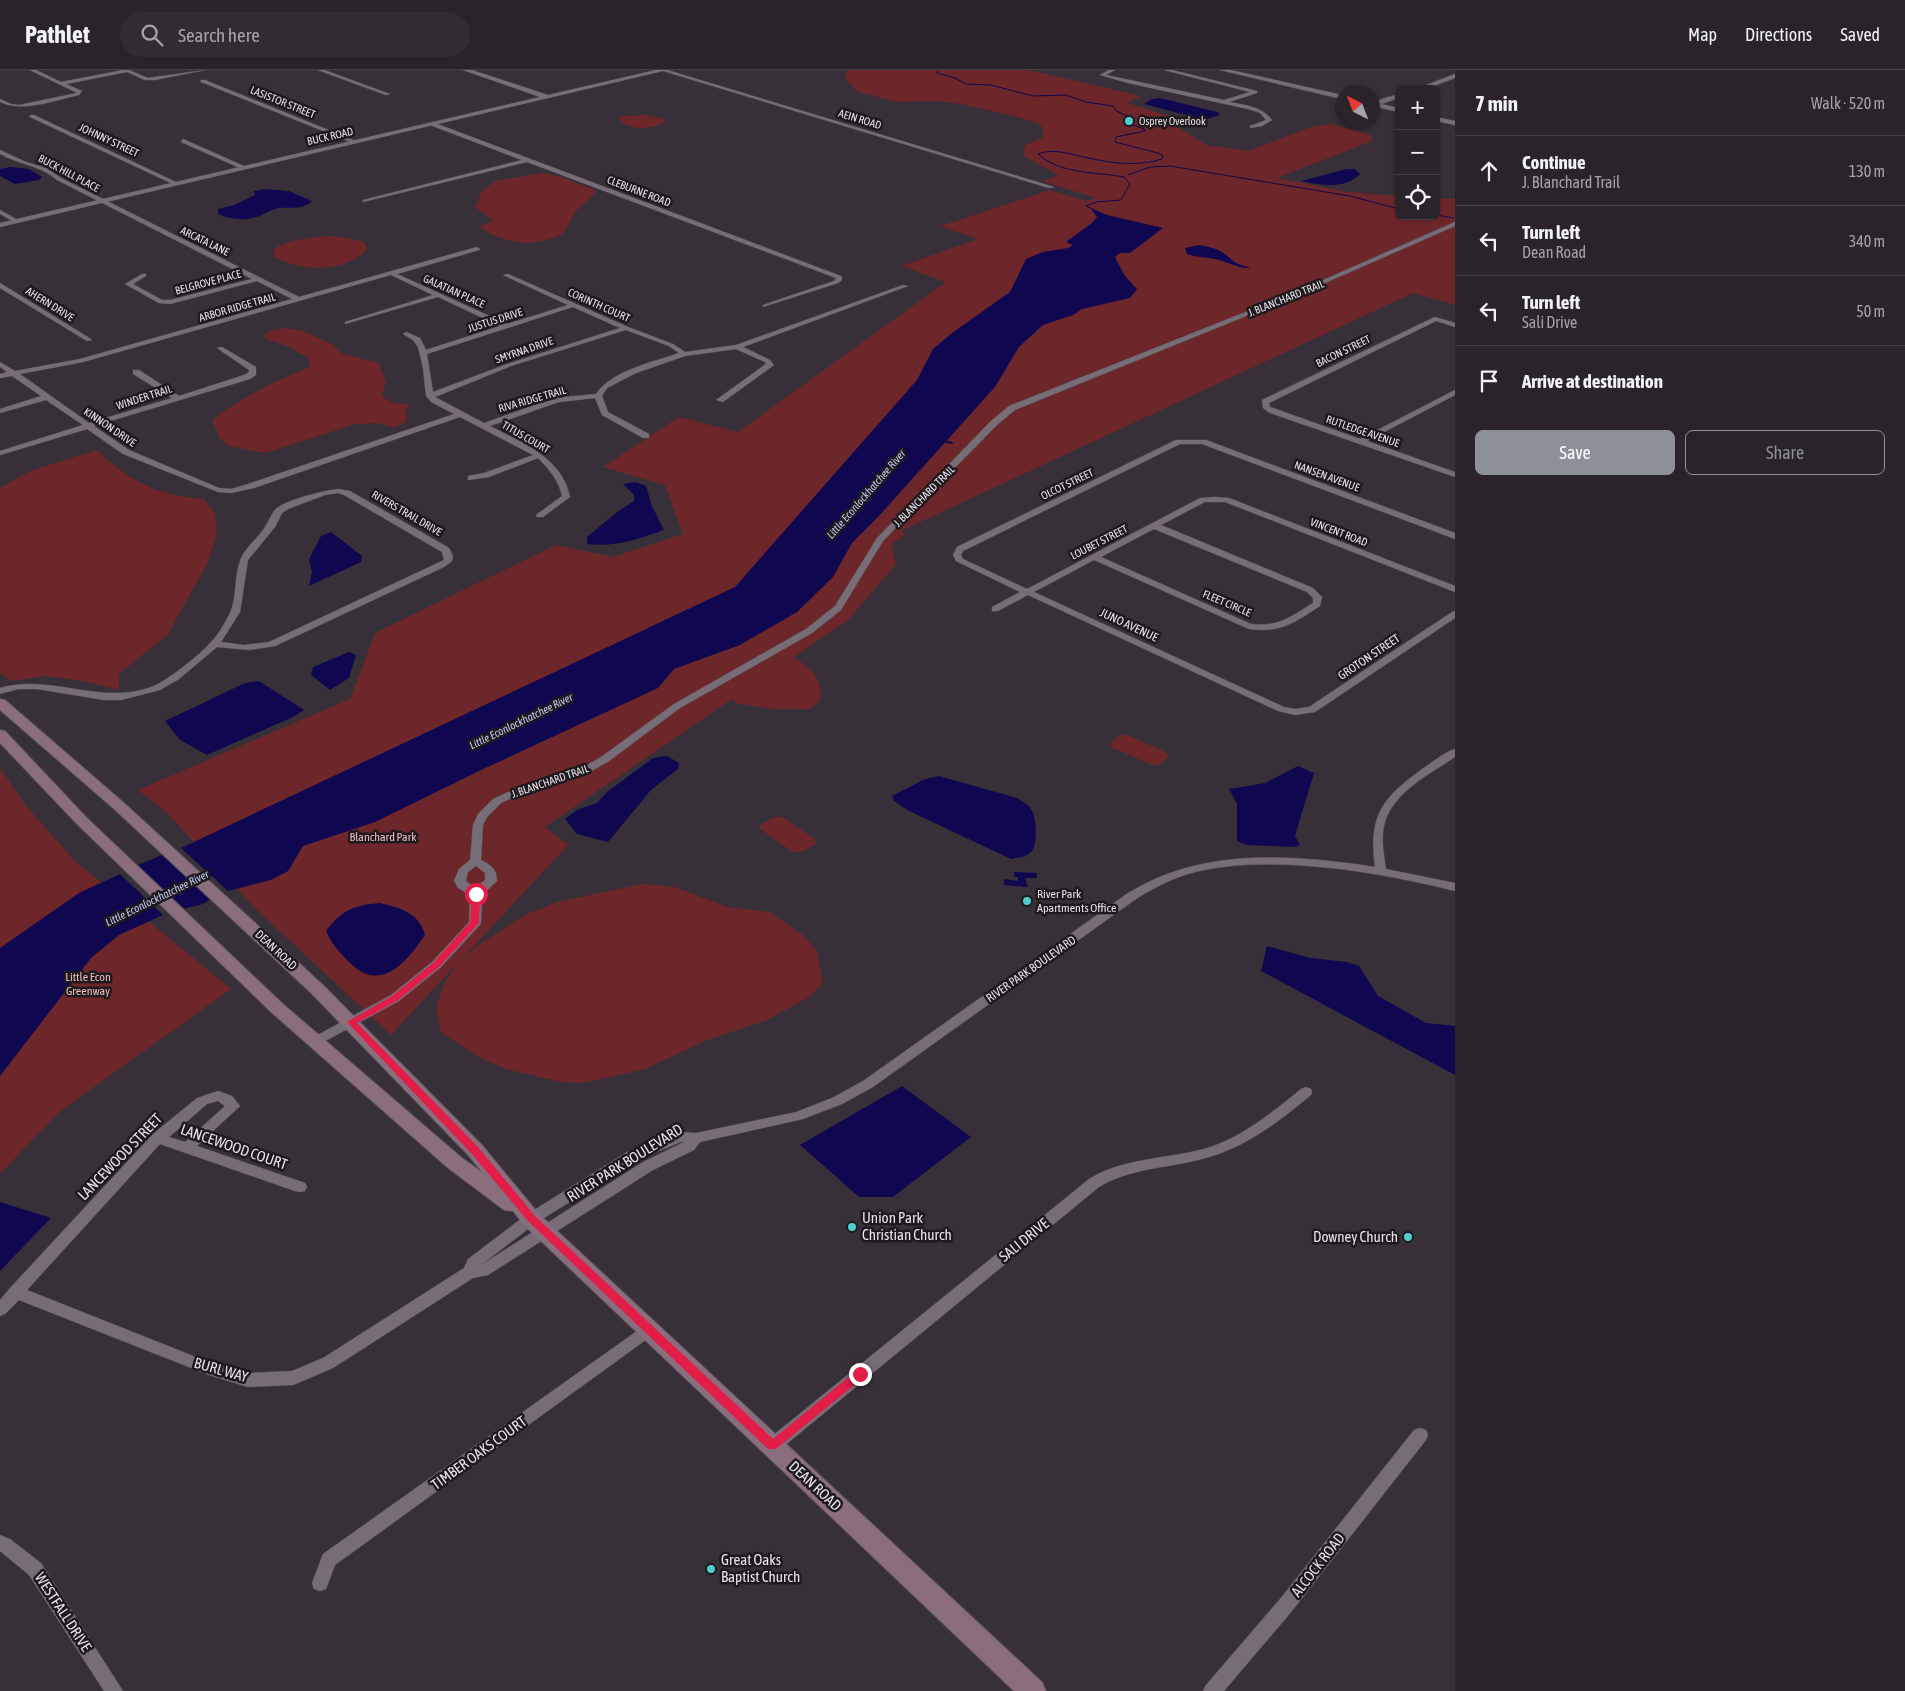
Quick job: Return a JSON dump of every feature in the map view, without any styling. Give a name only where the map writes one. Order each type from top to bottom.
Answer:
[{"type":"main road","name":"DEAN ROAD","points":[[0,703],[155,839],[351,1022],[475,1150],[538,1225],[1033,1691]]},
{"type":"main road","name":"DEAN ROAD","points":[[0,734],[82,821],[314,1042],[455,1163],[538,1225]]},
{"type":"street","points":[[0,100],[10,105],[24,105],[79,94],[80,92],[32,70]]},
{"type":"street","points":[[62,83],[126,70],[147,79],[203,70]]},
{"type":"street","points":[[320,70],[388,94]]},
{"type":"street","points":[[466,70],[548,97]]},
{"type":"street","name":"BUCK ROAD","points":[[0,225],[663,70]]},
{"type":"street","name":"AEIN ROAD","points":[[663,70],[1051,187]]},
{"type":"street","points":[[1113,70],[1102,75],[1224,102],[1260,112],[1267,116],[1267,122],[1252,127]]},
{"type":"street","points":[[1166,70],[1255,92],[1224,102]]},
{"type":"street","points":[[1223,70],[1335,94]]},
{"type":"street","points":[[1236,70],[1335,94]]},
{"type":"street","points":[[1430,85],[1455,76]]},
{"type":"street","name":"LASISTOR STREET","points":[[203,81],[355,142]]},
{"type":"street","points":[[1380,102],[1395,97]]},
{"type":"street","points":[[1380,105],[1395,108]]},
{"type":"street","name":"JOHNNY STREET","points":[[32,116],[177,184]]},
{"type":"street","points":[[1440,118],[1455,121]]},
{"type":"street","name":"CLEBURNE ROAD","points":[[432,124],[839,277],[839,280],[836,282],[765,306]]},
{"type":"street","points":[[183,141],[244,168]]},
{"type":"street","name":"BUCK HILL PLACE","points":[[0,152],[18,161],[38,165],[56,175],[59,179],[102,201]]},
{"type":"street","points":[[365,201],[528,160]]},
{"type":"street","name":"ARCATA LANE","points":[[102,201],[299,300]]},
{"type":"street","points":[[0,212],[16,221]]},
{"type":"street","name":"J. BLANCHARD TRAIL","points":[[475,861],[475,842],[478,825],[482,816],[497,801],[523,788],[586,770],[605,759],[678,706],[809,631],[838,608],[880,540],[1012,408],[1298,293],[1455,224]]},
{"type":"street","name":"ARBOR RIDGE TRAIL","points":[[0,376],[81,361],[477,249]]},
{"type":"street","name":"GALATIAN PLACE","points":[[391,273],[508,326]]},
{"type":"street","name":"BELGROVE PLACE","points":[[144,275],[128,284],[161,302],[179,301],[258,279]]},
{"type":"street","name":"CORINTH COURT","points":[[506,275],[626,328],[671,345],[684,354]]},
{"type":"street","name":"AHERN DRIVE","points":[[0,285],[89,340]]},
{"type":"street","points":[[646,436],[605,413],[598,396],[604,386],[615,379],[684,354],[737,347],[905,286]]},
{"type":"street","points":[[346,323],[438,295]]},
{"type":"street","name":"JUSTUS DRIVE","points":[[423,353],[573,305]]},
{"type":"street","name":"BACON STREET","points":[[1265,405],[1265,402],[1268,400],[1435,319],[1455,325]]},
{"type":"street","name":"SMYRNA DRIVE","points":[[430,396],[509,365],[626,328]]},
{"type":"street","points":[[406,334],[415,338],[422,345],[430,396],[434,400],[483,426]]},
{"type":"street","points":[[720,400],[770,364],[768,361],[737,347]]},
{"type":"street","name":"WINDER TRAIL","points":[[0,453],[89,427],[247,377],[253,373],[253,369],[220,348]]},
{"type":"street","name":"KINNON DRIVE","points":[[0,364],[126,452],[218,490],[231,491],[251,486],[460,414]]},
{"type":"street","points":[[136,372],[178,398]]},
{"type":"street","points":[[1360,442],[1455,392]]},
{"type":"street","name":"RIVA RIDGE TRAIL","points":[[483,426],[558,400],[598,396]]},
{"type":"street","points":[[0,411],[47,398]]},
{"type":"street","name":"RUTLEDGE AVENUE","points":[[1265,405],[1273,411],[1455,475]]},
{"type":"street","name":"TITUS COURT","points":[[483,426],[539,455],[550,464],[565,490],[566,497],[540,515]]},
{"type":"street","name":"NANSEN AVENUE","points":[[1190,441],[1203,442],[1455,536]]},
{"type":"street","name":"OLCOT STREET","points":[[957,555],[960,549],[1179,442],[1190,441]]},
{"type":"street","points":[[471,478],[486,475],[539,455]]},
{"type":"street","name":"RIVERS TRAIL DRIVE","points":[[0,691],[22,685],[104,697],[141,693],[157,688],[176,677],[215,644],[235,612],[244,560],[272,525],[278,512],[286,507],[324,494],[338,490],[347,493],[446,550],[449,556],[448,561],[441,565],[272,644],[256,649],[241,649],[215,644]]},
{"type":"street","name":"LOUBET STREET","points":[[994,609],[1203,500],[1215,499]]},
{"type":"street","name":"VINCENT ROAD","points":[[1215,499],[1226,500],[1455,589]]},
{"type":"street","name":"FLEET CIRCLE","points":[[1094,557],[1249,626],[1266,629],[1278,628],[1317,604],[1318,597],[1310,590],[1155,526]]},
{"type":"street","name":"JUNO AVENUE","points":[[957,555],[960,560],[1027,592],[1281,709],[1294,712]]},
{"type":"street","name":"GROTON STREET","points":[[1294,712],[1312,710],[1455,614]]},
{"type":"street","points":[[1381,871],[1378,845],[1380,823],[1386,809],[1402,791],[1455,752]]},
{"type":"street","points":[[314,1042],[395,998],[436,965],[474,923],[476,894],[491,881],[491,873],[486,867],[475,861],[463,871],[460,880],[462,885],[476,894]]},
{"type":"street","name":"RIVER PARK BOULEVARD","points":[[538,1225],[632,1156],[680,1137],[696,1138],[798,1116],[837,1101],[868,1084],[1132,896],[1160,880],[1190,870],[1222,864],[1262,862],[1318,864],[1381,871],[1455,887]]},
{"type":"street","name":"SALI DRIVE","points":[[772,1446],[1080,1193],[1099,1180],[1123,1171],[1216,1151],[1240,1142],[1260,1130],[1306,1092]]},
{"type":"street","name":"LANCEWOOD STREET","points":[[0,1310],[158,1138],[202,1101],[218,1096],[227,1099],[233,1106],[187,1148]]},
{"type":"street","name":"LANCEWOOD COURT","points":[[158,1138],[300,1187]]},
{"type":"street","name":"RIVER PARK BOULEVARD","points":[[538,1225],[688,1146],[696,1138]]},
{"type":"street","name":"BURL WAY","points":[[15,1292],[209,1369],[248,1380],[293,1378],[328,1363],[470,1272],[483,1270],[538,1225]]},
{"type":"street","name":"TIMBER OAKS COURT","points":[[320,1583],[329,1560],[649,1330]]},
{"type":"street","name":"ALCOCK ROAD","points":[[1212,1691],[1286,1606],[1420,1435]]},
{"type":"street","name":"WESTFALL DRIVE","points":[[0,1543],[4,1544],[35,1569],[114,1691]]},
{"type":"green space","name":"Blanchard Park","points":[[848,70],[1023,70],[1038,72],[1141,96],[1127,103],[1189,122],[1177,127],[1207,145],[1248,151],[1314,126],[1332,124],[1335,125],[1335,130],[1353,130],[1371,135],[1372,141],[1277,178],[1348,192],[1395,196],[1395,220],[1440,220],[1440,198],[1455,199],[1455,305],[1413,293],[901,531],[906,534],[893,543],[892,549],[896,564],[848,620],[794,657],[811,670],[818,680],[821,693],[820,701],[810,709],[774,709],[736,703],[732,699],[545,827],[568,845],[461,960],[477,946],[525,915],[557,902],[642,884],[675,887],[727,907],[770,912],[804,936],[817,951],[823,983],[811,996],[767,1020],[707,1040],[645,1069],[584,1083],[561,1082],[506,1069],[480,1058],[441,1032],[436,1010],[442,988],[455,966],[391,1035],[256,909],[166,812],[138,790],[350,699],[375,633],[556,545],[613,557],[683,534],[665,485],[603,467],[679,417],[738,432],[946,282],[901,266],[978,239],[940,226],[1050,190],[1086,201],[1096,198],[1042,181],[1059,175],[1023,156],[1025,145],[1044,137],[1041,125],[1018,117],[961,104],[938,101],[898,102],[858,92],[845,78]]},
{"type":"green space","points":[[647,115],[664,119],[666,122],[648,128],[641,128],[628,126],[618,118],[624,116]]},
{"type":"green space","points":[[542,173],[558,176],[597,191],[575,212],[563,234],[531,243],[500,238],[479,227],[493,221],[475,207],[482,191],[495,181]]},
{"type":"green space","points":[[331,236],[358,240],[365,243],[367,249],[358,257],[348,262],[323,268],[298,265],[275,257],[273,249],[287,243]]},
{"type":"green space","points":[[282,328],[301,330],[332,344],[343,354],[379,363],[386,382],[382,394],[383,397],[392,403],[410,404],[405,412],[407,419],[403,424],[394,428],[378,423],[355,424],[266,453],[229,446],[220,439],[212,420],[257,391],[310,366],[309,359],[290,347],[263,336],[267,332]]},
{"type":"green space","points":[[97,450],[120,470],[147,486],[166,493],[204,499],[215,514],[217,532],[208,562],[168,634],[119,674],[119,690],[83,681],[46,676],[12,681],[0,673],[0,488],[30,471]]},
{"type":"green space","points":[[1120,735],[1127,735],[1166,752],[1169,756],[1160,765],[1152,765],[1111,747],[1110,743]]},
{"type":"green space","name":"Little Econ Greenway","points":[[0,768],[26,806],[75,861],[231,989],[59,1112],[0,1174]]},
{"type":"green space","points":[[775,817],[782,817],[815,839],[816,844],[802,852],[793,852],[760,829],[760,825]]},
{"type":"water","points":[[1160,98],[1217,112],[1220,115],[1201,119],[1144,104],[1152,99]]},
{"type":"water","points":[[10,167],[29,169],[42,177],[39,180],[15,184],[0,176],[0,169]]},
{"type":"water","points":[[1347,169],[1355,169],[1360,174],[1347,182],[1332,185],[1301,181]]},
{"type":"water","points":[[265,189],[289,191],[312,201],[305,206],[276,209],[249,219],[233,219],[218,214],[218,209],[234,205],[255,195],[254,191]]},
{"type":"water","points":[[1091,209],[1103,214],[1163,228],[1130,253],[1120,253],[1115,257],[1125,276],[1137,289],[1130,298],[1082,309],[1073,315],[1043,325],[1019,347],[995,387],[877,518],[852,543],[833,577],[797,612],[740,645],[674,669],[658,688],[479,771],[375,822],[303,846],[288,871],[271,880],[228,891],[181,848],[735,587],[917,380],[933,349],[952,333],[1010,292],[1026,259],[1043,252],[1068,248],[1073,245],[1066,242],[1092,223],[1097,217]]},
{"type":"water","points":[[1199,245],[1224,253],[1236,263],[1251,268],[1243,268],[1219,260],[1187,254],[1185,248]]},
{"type":"water","points":[[636,482],[646,486],[652,506],[664,530],[626,542],[598,545],[587,544],[587,537],[634,501],[634,495],[623,484]]},
{"type":"water","points":[[331,532],[362,556],[361,562],[309,586],[312,572],[309,559],[321,536]]},
{"type":"water","points":[[349,652],[356,655],[349,678],[330,690],[311,675],[313,667]]},
{"type":"water","points":[[259,681],[304,710],[295,716],[207,755],[180,740],[165,721],[245,683]]},
{"type":"water","points":[[667,756],[679,763],[678,769],[651,790],[608,842],[577,834],[565,819],[577,810],[597,803],[607,792],[653,758]]},
{"type":"water","points":[[1298,766],[1314,773],[1295,836],[1300,845],[1295,847],[1247,845],[1237,841],[1237,804],[1229,789],[1265,783]]},
{"type":"water","points":[[939,776],[1017,798],[1028,805],[1034,815],[1036,826],[1033,850],[1024,856],[1011,859],[909,811],[894,801],[892,796],[925,779]]},
{"type":"water","points":[[169,852],[217,896],[203,904],[175,911],[131,868]]},
{"type":"water","points":[[1014,872],[1037,873],[1037,878],[1025,878],[1028,887],[1004,885],[1004,879],[1018,881],[1018,877],[1014,877]]},
{"type":"water","points":[[120,874],[163,915],[119,935],[91,958],[0,1076],[0,948],[79,893]]},
{"type":"water","points":[[380,903],[395,907],[414,917],[425,935],[409,956],[392,971],[382,975],[371,975],[360,971],[349,962],[330,939],[326,931],[343,913],[363,905]]},
{"type":"water","points":[[1267,946],[1311,958],[1347,962],[1359,966],[1378,996],[1426,1023],[1455,1026],[1455,1075],[1261,971]]},
{"type":"water","points":[[902,1086],[971,1137],[893,1197],[859,1197],[800,1145]]},
{"type":"water","points":[[0,1202],[51,1218],[0,1271]]},
{"type":"waterway","name":"Little Econlockhatchee River","points":[[938,70],[937,73],[955,78],[966,84],[991,85],[1033,96],[1066,95],[1086,102],[1113,106],[1116,111],[1128,116],[1125,121],[1127,123],[1144,129],[1145,131],[1116,137],[1115,142],[1158,153],[1163,156],[1162,159],[1143,163],[1123,163],[1061,152],[1038,154],[1047,161],[1067,169],[1124,177],[1130,184],[1121,200],[1096,202],[1086,206],[1106,215]]},
{"type":"waterway","points":[[1128,175],[1150,167],[1170,166],[1350,196],[1395,208]]},
{"type":"waterway","points":[[1440,216],[1453,218]]},
{"type":"waterway","points":[[943,441],[952,443]]},
{"type":"waterway","name":"Little Econlockhatchee River","points":[[190,882],[223,866]]},
{"type":"waterway","name":"Little Econlockhatchee River","points":[[136,909],[169,893]]},
{"type":"place","name":"Osprey Overlook","points":[[1129,121]]},
{"type":"place","name":"River Park Apartments Office","points":[[1027,901]]},
{"type":"place","name":"Union Park Christian Church","points":[[852,1227]]},
{"type":"place","name":"Downey Church","points":[[1408,1237]]},
{"type":"place","name":"Great Oaks Baptist Church","points":[[711,1569]]},
{"type":"route","points":[[476,894],[474,923],[436,965],[395,998],[351,1022],[475,1150],[531,1219],[772,1446],[860,1374]]}]
